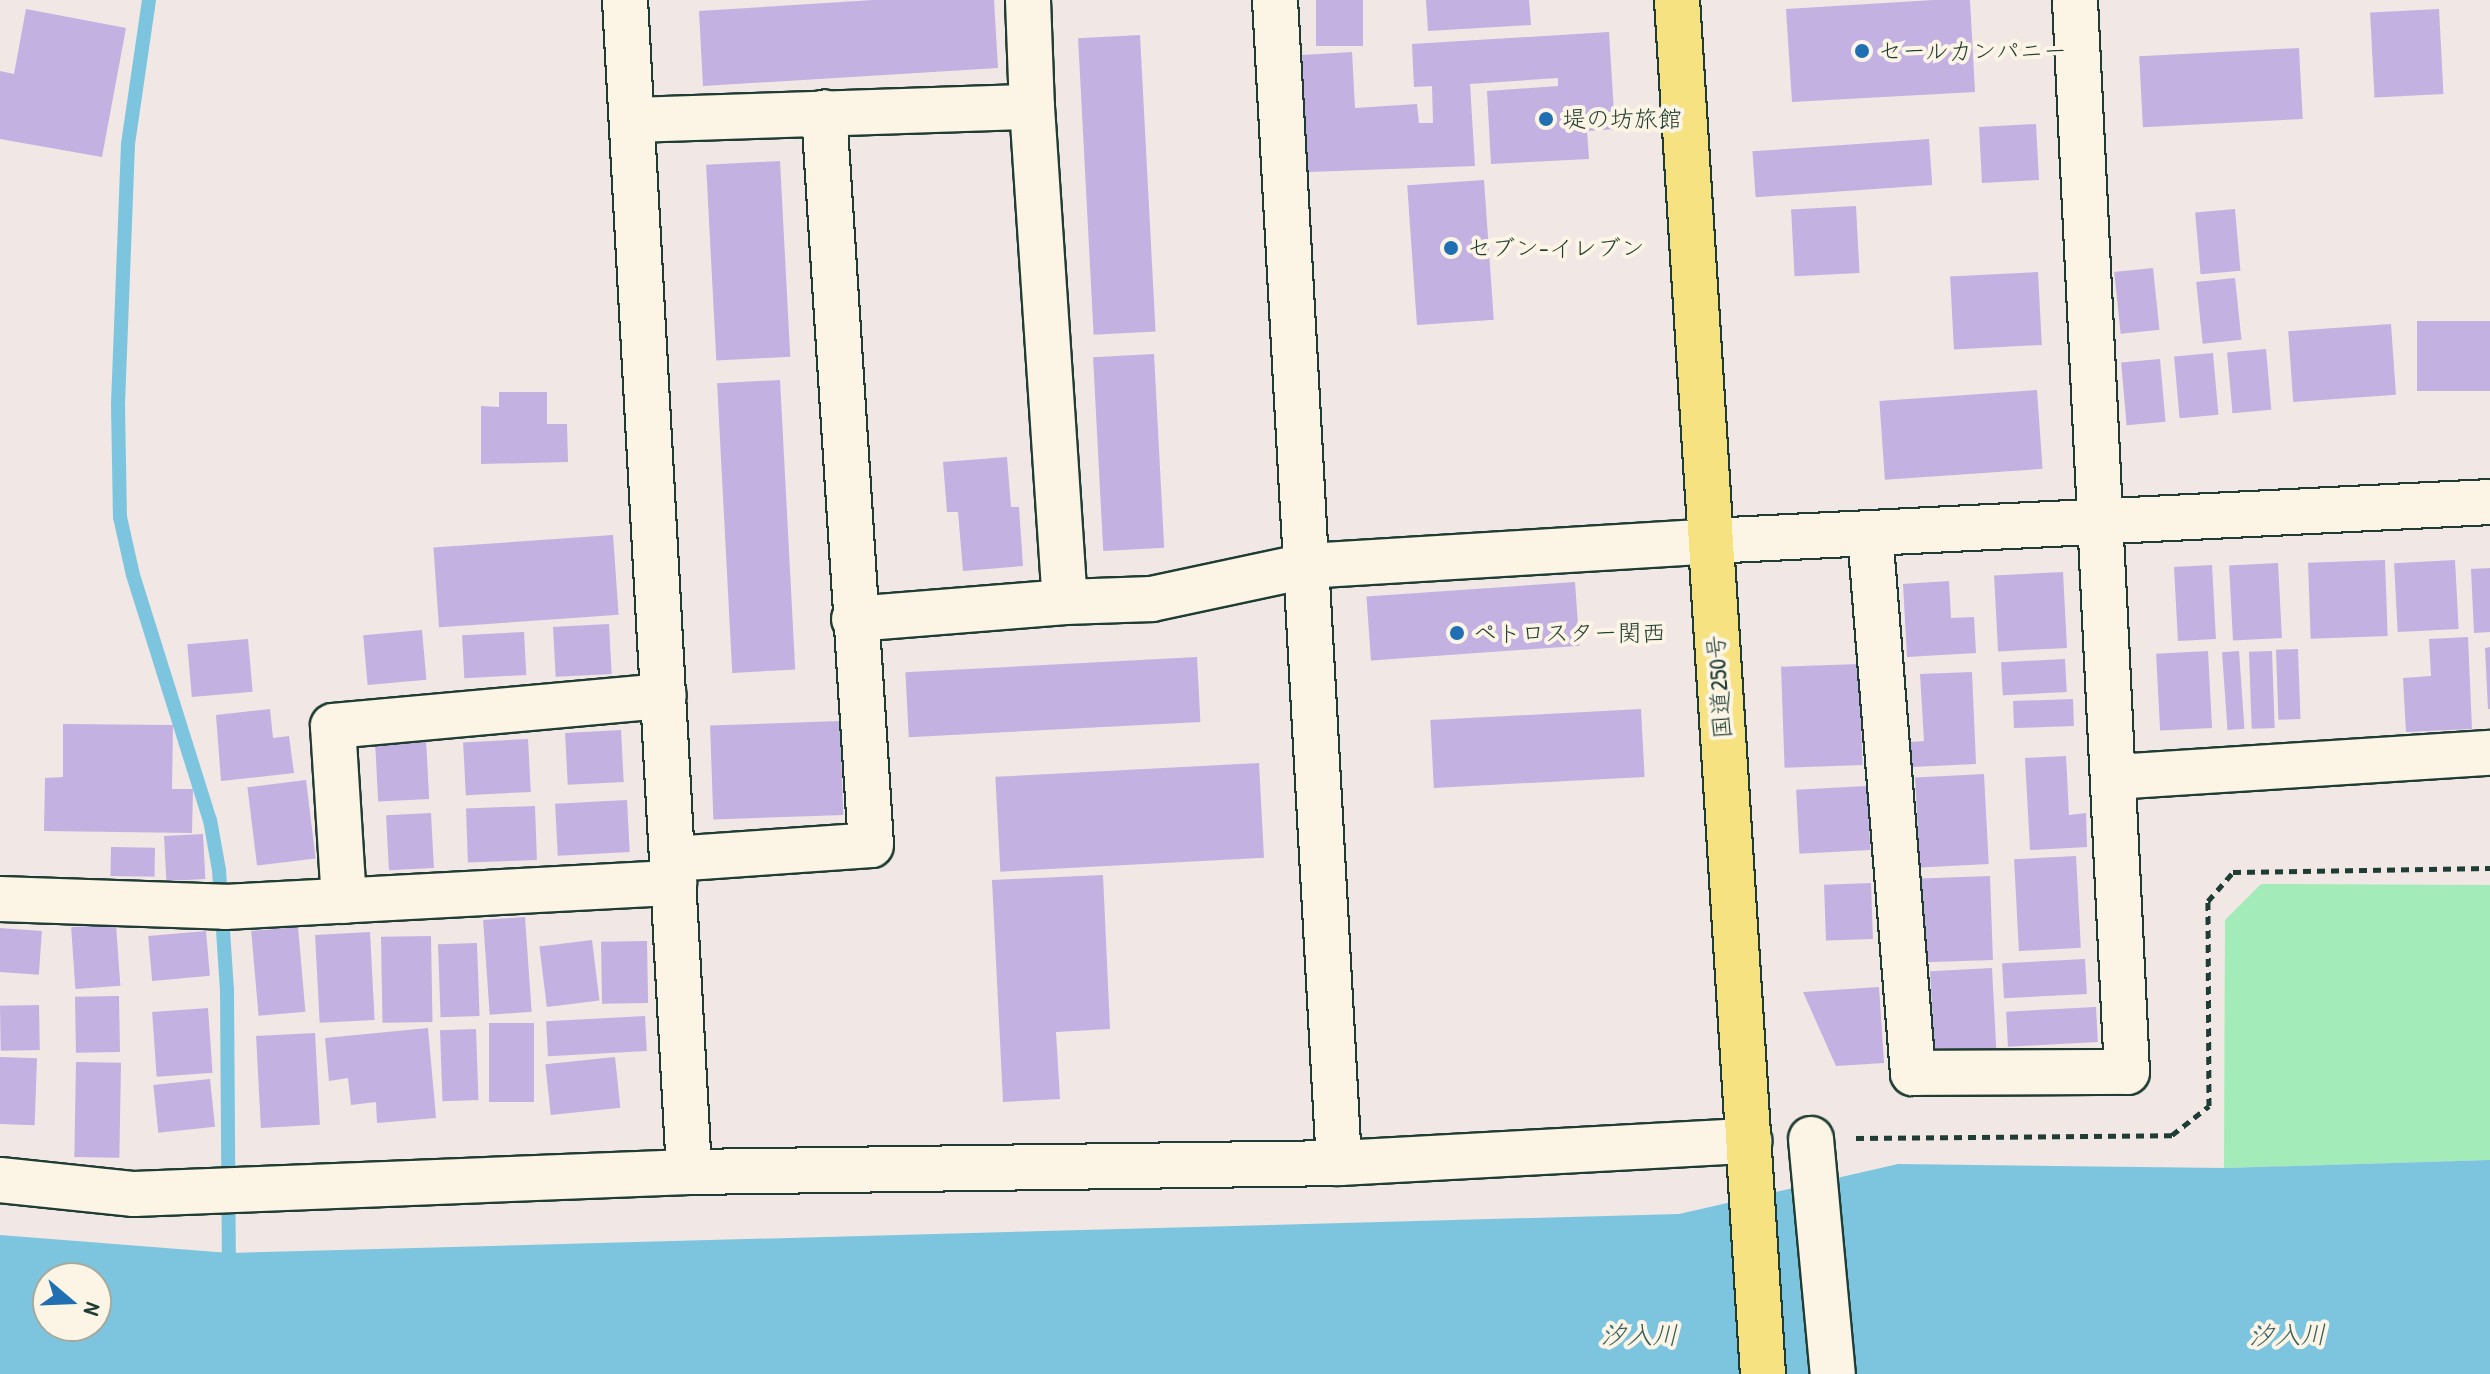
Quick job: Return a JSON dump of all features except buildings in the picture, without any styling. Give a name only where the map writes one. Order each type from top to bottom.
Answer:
[{"type":"highway","name":"国道250号","points":[[1677,0],[1763,1374]]},
{"type":"street","points":[[625,0],[689,1172]]},
{"type":"street","points":[[1028,0],[1032,107],[1065,602]]},
{"type":"street","points":[[1275,0],[1339,1163]]},
{"type":"street","points":[[1870,533],[1913,1073],[2127,1072],[2103,521],[2075,0]]},
{"type":"street","points":[[633,120],[1032,107]]},
{"type":"street","points":[[0,899],[225,907],[344,901],[674,871],[871,845],[854,619],[824,113]]},
{"type":"street","points":[[854,619],[1065,602],[1152,599],[1306,566],[1710,541],[2490,502]]},
{"type":"street","points":[[344,901],[333,726],[664,696]]},
{"type":"street","points":[[2115,777],[2490,753]]},
{"type":"street","points":[[1811,1139],[1833,1374]]},
{"type":"street","points":[[0,1180],[134,1194],[689,1172],[1339,1163],[1749,1141]]},
{"type":"green space","points":[[2261,884],[2490,885],[2490,1160],[2224,1168],[2225,920]]},
{"type":"water","name":"汐入川","points":[[2490,1160],[2490,1374],[0,1374],[0,1235],[229,1253],[1679,1214],[1898,1164],[2224,1168]]},
{"type":"waterway","points":[[149,0],[128,144],[118,405],[120,517],[133,575],[210,820],[219,870],[227,991],[229,1271]]},
{"type":"place","name":"セールカンパニー","points":[[1862,51]]},
{"type":"place","name":"堤の坊旅館","points":[[1546,119]]},
{"type":"place","name":"セブン-イレブン","points":[[1451,248]]},
{"type":"place","name":"ペトロスター関西","points":[[1457,633]]}]
